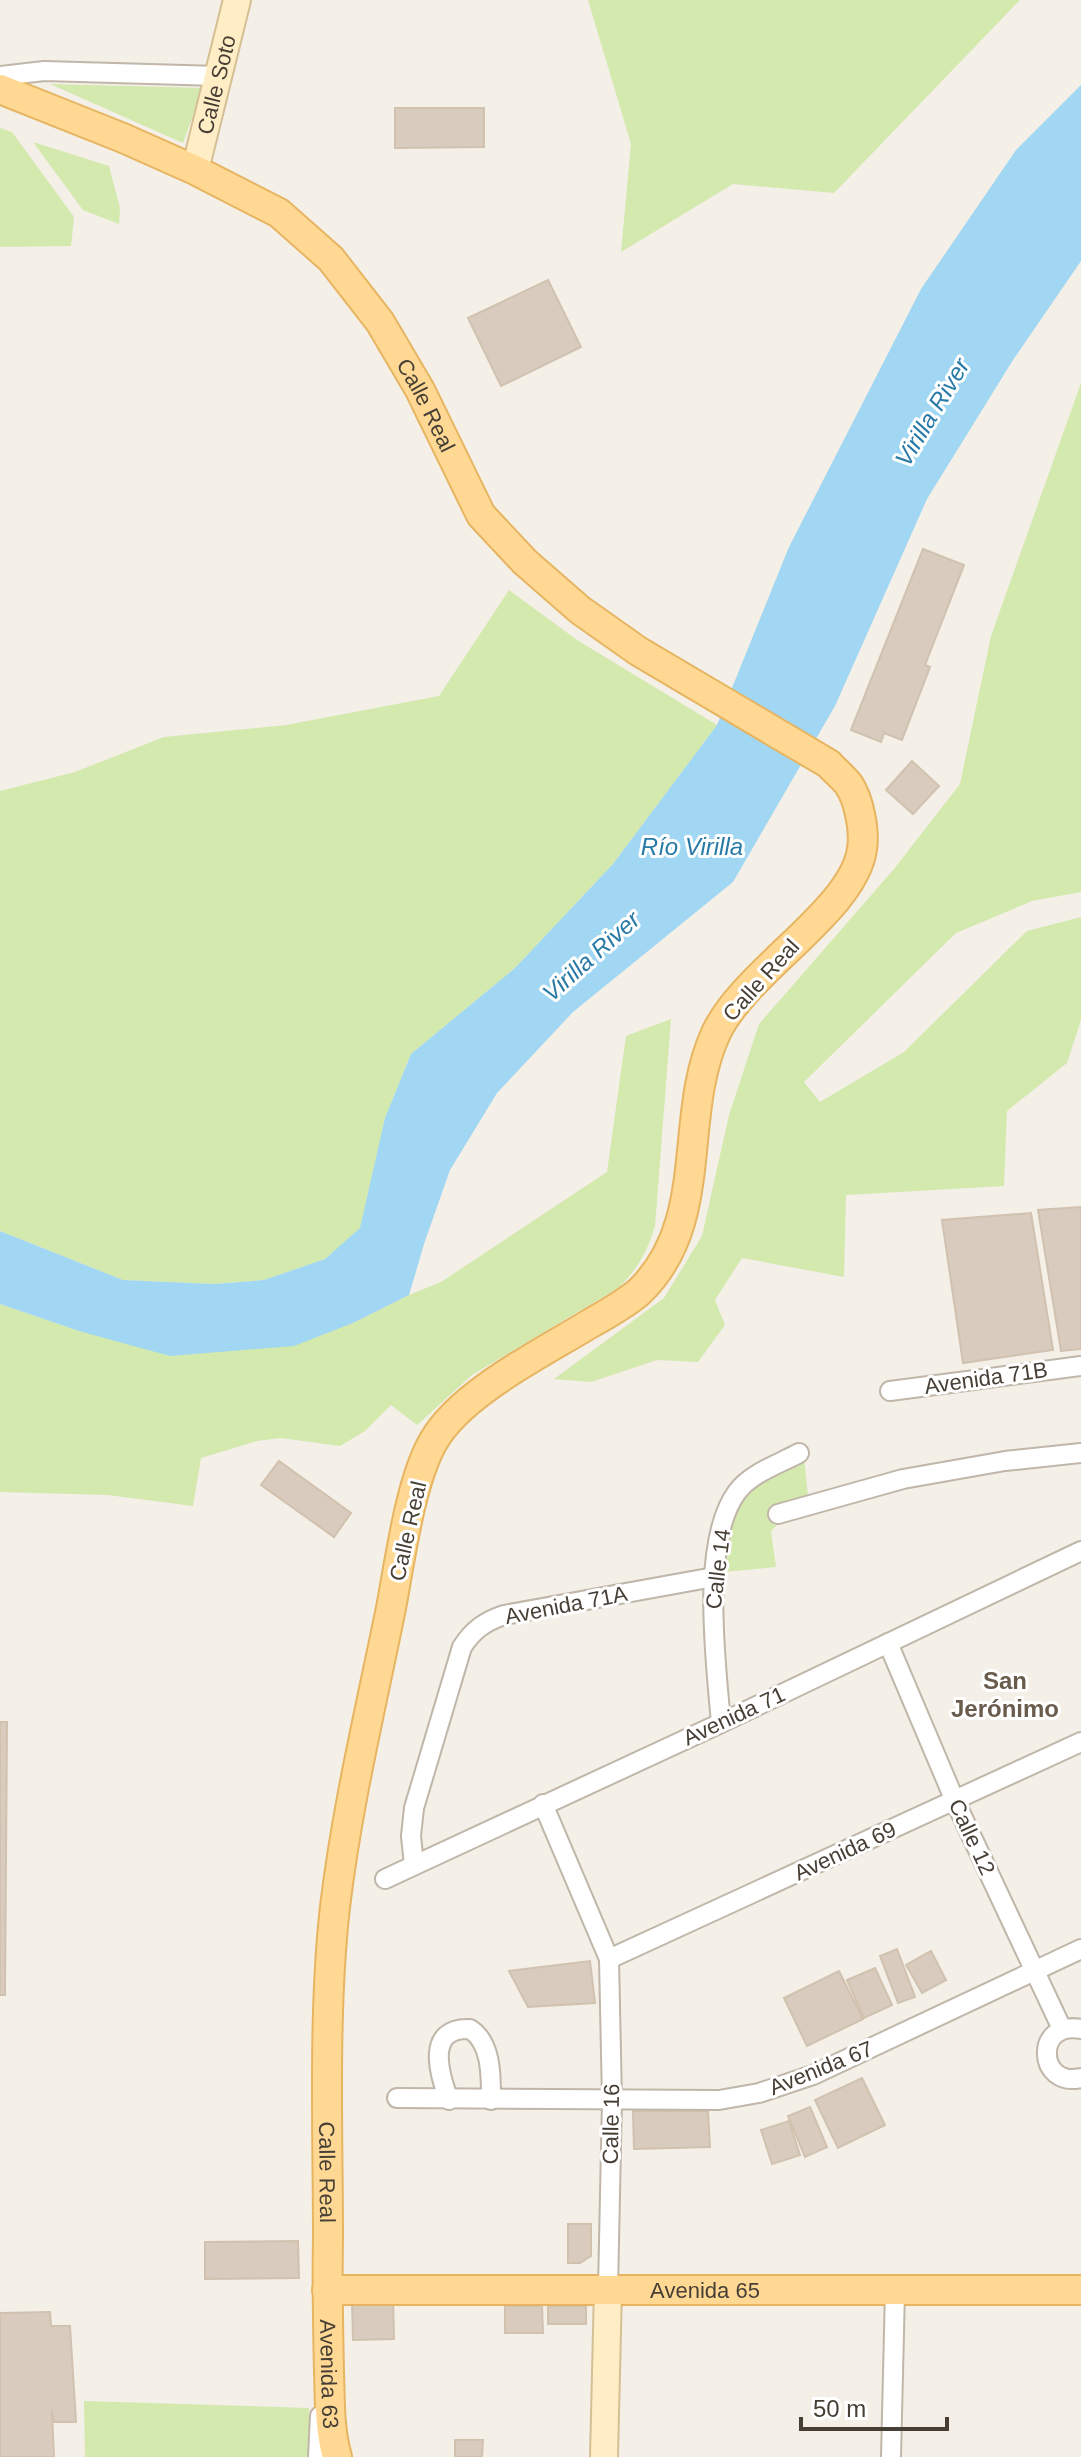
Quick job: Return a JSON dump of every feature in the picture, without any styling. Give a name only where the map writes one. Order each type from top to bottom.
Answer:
[{"type":"main road","name":"Calle Real","points":[[0,89],[123,138],[279,213],[331,259],[380,322],[420,390],[481,515],[525,562],[580,610],[638,651],[829,764],[849,785],[861,824],[863,850],[855,871],[829,909],[749,987],[718,1028],[702,1066],[688,1198],[682,1223],[663,1263],[638,1292],[512,1371],[461,1408],[432,1442],[412,1506],[335,1909],[330,1997],[327,2290]]},
{"type":"main road","name":"Avenida 65","points":[[327,2290],[1081,2290]]},
{"type":"main road","name":"Avenida 63","points":[[327,2290],[331,2432],[337,2457]]},
{"type":"street","name":"Calle Soto","points":[[195,170],[237,0]]},
{"type":"street","points":[[0,76],[44,71],[219,76]]},
{"type":"street","name":"Avenida 71B","points":[[890,1391],[1081,1366]]},
{"type":"street","name":"Calle 14","points":[[721,1723],[712,1625],[714,1577],[723,1523],[738,1490],[748,1480],[799,1453]]},
{"type":"street","points":[[778,1514],[903,1479],[1005,1461],[1081,1453]]},
{"type":"street","name":"Avenida 71","points":[[385,1879],[1081,1551]]},
{"type":"street","name":"Avenida 71A","points":[[414,1865],[411,1836],[414,1808],[462,1647],[472,1632],[487,1621],[504,1615],[714,1577]]},
{"type":"street","name":"Calle 12","points":[[888,1643],[955,1801],[1062,2029]]},
{"type":"street","name":"Avenida 69","points":[[609,1959],[1081,1742]]},
{"type":"street","name":"Calle 16","points":[[543,1804],[609,1959],[612,2100],[604,2457]]},
{"type":"street","name":"Avenida 67","points":[[397,2098],[719,2100],[759,2093],[813,2075],[1081,1949]]},
{"type":"street","points":[[449,2100],[440,2074],[438,2052],[450,2032],[461,2029],[470,2029],[482,2041],[489,2065],[491,2100]]},
{"type":"street","points":[[1081,2029],[1062,2029],[1052,2037],[1046,2049],[1047,2061],[1059,2076],[1081,2078]]},
{"type":"street","points":[[318,2457],[327,2290]]},
{"type":"street","points":[[891,2457],[895,2290]]},
{"type":"green space","points":[[588,0],[1020,0],[834,193],[733,184],[621,252],[631,144]]},
{"type":"green space","points":[[50,84],[203,88],[183,143]]},
{"type":"green space","points":[[0,128],[12,132],[74,217],[71,246],[0,247]]},
{"type":"green space","points":[[33,142],[109,166],[120,208],[119,224],[83,210]]},
{"type":"green space","points":[[1081,383],[1081,892],[1032,901],[956,933],[804,1082],[820,1102],[904,1052],[1027,931],[1081,917],[1081,1020],[1067,1063],[1007,1111],[1004,1186],[846,1195],[844,1277],[742,1258],[715,1300],[725,1325],[698,1362],[657,1360],[591,1382],[554,1379],[664,1298],[702,1236],[729,1115],[759,1024],[894,869],[960,784],[991,636]]},
{"type":"green space","points":[[509,590],[577,640],[717,725],[613,864],[515,968],[411,1054],[385,1118],[361,1228],[325,1259],[264,1280],[214,1284],[123,1280],[0,1231],[0,791],[75,772],[164,737],[286,725],[439,696]]},
{"type":"green space","points":[[671,1019],[655,1226],[641,1260],[618,1288],[472,1375],[417,1425],[391,1405],[365,1431],[340,1446],[281,1438],[257,1441],[201,1458],[193,1506],[108,1495],[0,1492],[0,1304],[79,1331],[353,1323],[441,1282],[607,1172],[626,1036]]},
{"type":"green space","points":[[804,1457],[808,1496],[771,1531],[776,1567],[723,1572],[731,1528],[744,1501],[767,1480]]},
{"type":"green space","points":[[84,2401],[309,2408],[309,2457],[85,2457]]},
{"type":"water","points":[[1081,85],[1081,261],[1013,360],[927,499],[835,706],[733,882],[573,1012],[497,1093],[450,1170],[409,1295],[353,1323],[294,1346],[170,1356],[79,1331],[0,1304],[0,1231],[123,1280],[214,1284],[264,1280],[325,1259],[360,1228],[385,1118],[411,1054],[515,968],[613,864],[717,725],[789,547],[921,289],[1016,150]]},
{"type":"building","points":[[395,108],[484,108],[484,147],[395,148]]},
{"type":"building","points":[[548,280],[581,347],[501,386],[468,318]]},
{"type":"building","points":[[923,549],[964,565],[925,665],[930,667],[902,740],[884,733],[881,742],[851,730]]},
{"type":"building","points":[[912,761],[939,786],[913,814],[886,790]]},
{"type":"building","points":[[1081,1207],[1081,1349],[1061,1351],[1038,1210]]},
{"type":"building","points":[[1031,1213],[1053,1350],[963,1363],[942,1220]]},
{"type":"building","points":[[279,1461],[351,1513],[334,1537],[261,1485]]},
{"type":"building","points":[[0,1722],[7,1722],[5,1995],[0,1995]]},
{"type":"building","points":[[897,1949],[915,1997],[898,2003],[880,1956]]},
{"type":"building","points":[[931,1951],[946,1980],[922,1993],[906,1965]]},
{"type":"building","points":[[590,1961],[595,2003],[528,2007],[509,1971]]},
{"type":"building","points":[[875,1968],[892,2005],[864,2018],[847,1980]]},
{"type":"building","points":[[839,1971],[863,2019],[807,2046],[784,1998]]},
{"type":"building","points":[[862,2078],[885,2125],[838,2148],[815,2100]]},
{"type":"building","points":[[810,2107],[827,2147],[805,2157],[788,2116]]},
{"type":"building","points":[[633,2111],[708,2111],[710,2147],[634,2149]]},
{"type":"building","points":[[789,2121],[800,2155],[772,2164],[761,2130]]},
{"type":"building","points":[[568,2224],[591,2224],[591,2256],[580,2263],[568,2263]]},
{"type":"building","points":[[298,2241],[299,2278],[205,2279],[205,2242]]},
{"type":"building","points":[[393,2299],[394,2339],[353,2340],[352,2300]]},
{"type":"building","points":[[505,2306],[542,2306],[543,2333],[505,2333]]},
{"type":"building","points":[[548,2306],[586,2306],[586,2324],[548,2324]]},
{"type":"building","points":[[50,2312],[51,2326],[70,2326],[76,2422],[54,2422],[52,2411],[54,2457],[0,2457],[0,2313]]},
{"type":"building","points":[[455,2440],[483,2440],[482,2457],[455,2457]]},
{"type":"district","name":"San Jerónimo","points":[[1005,1694]]},
{"type":"water label","name":"Virilla River","points":[[932,412]]},
{"type":"water label","name":"Río Virilla","points":[[692,846]]},
{"type":"water label","name":"Virilla River","points":[[591,956]]}]
